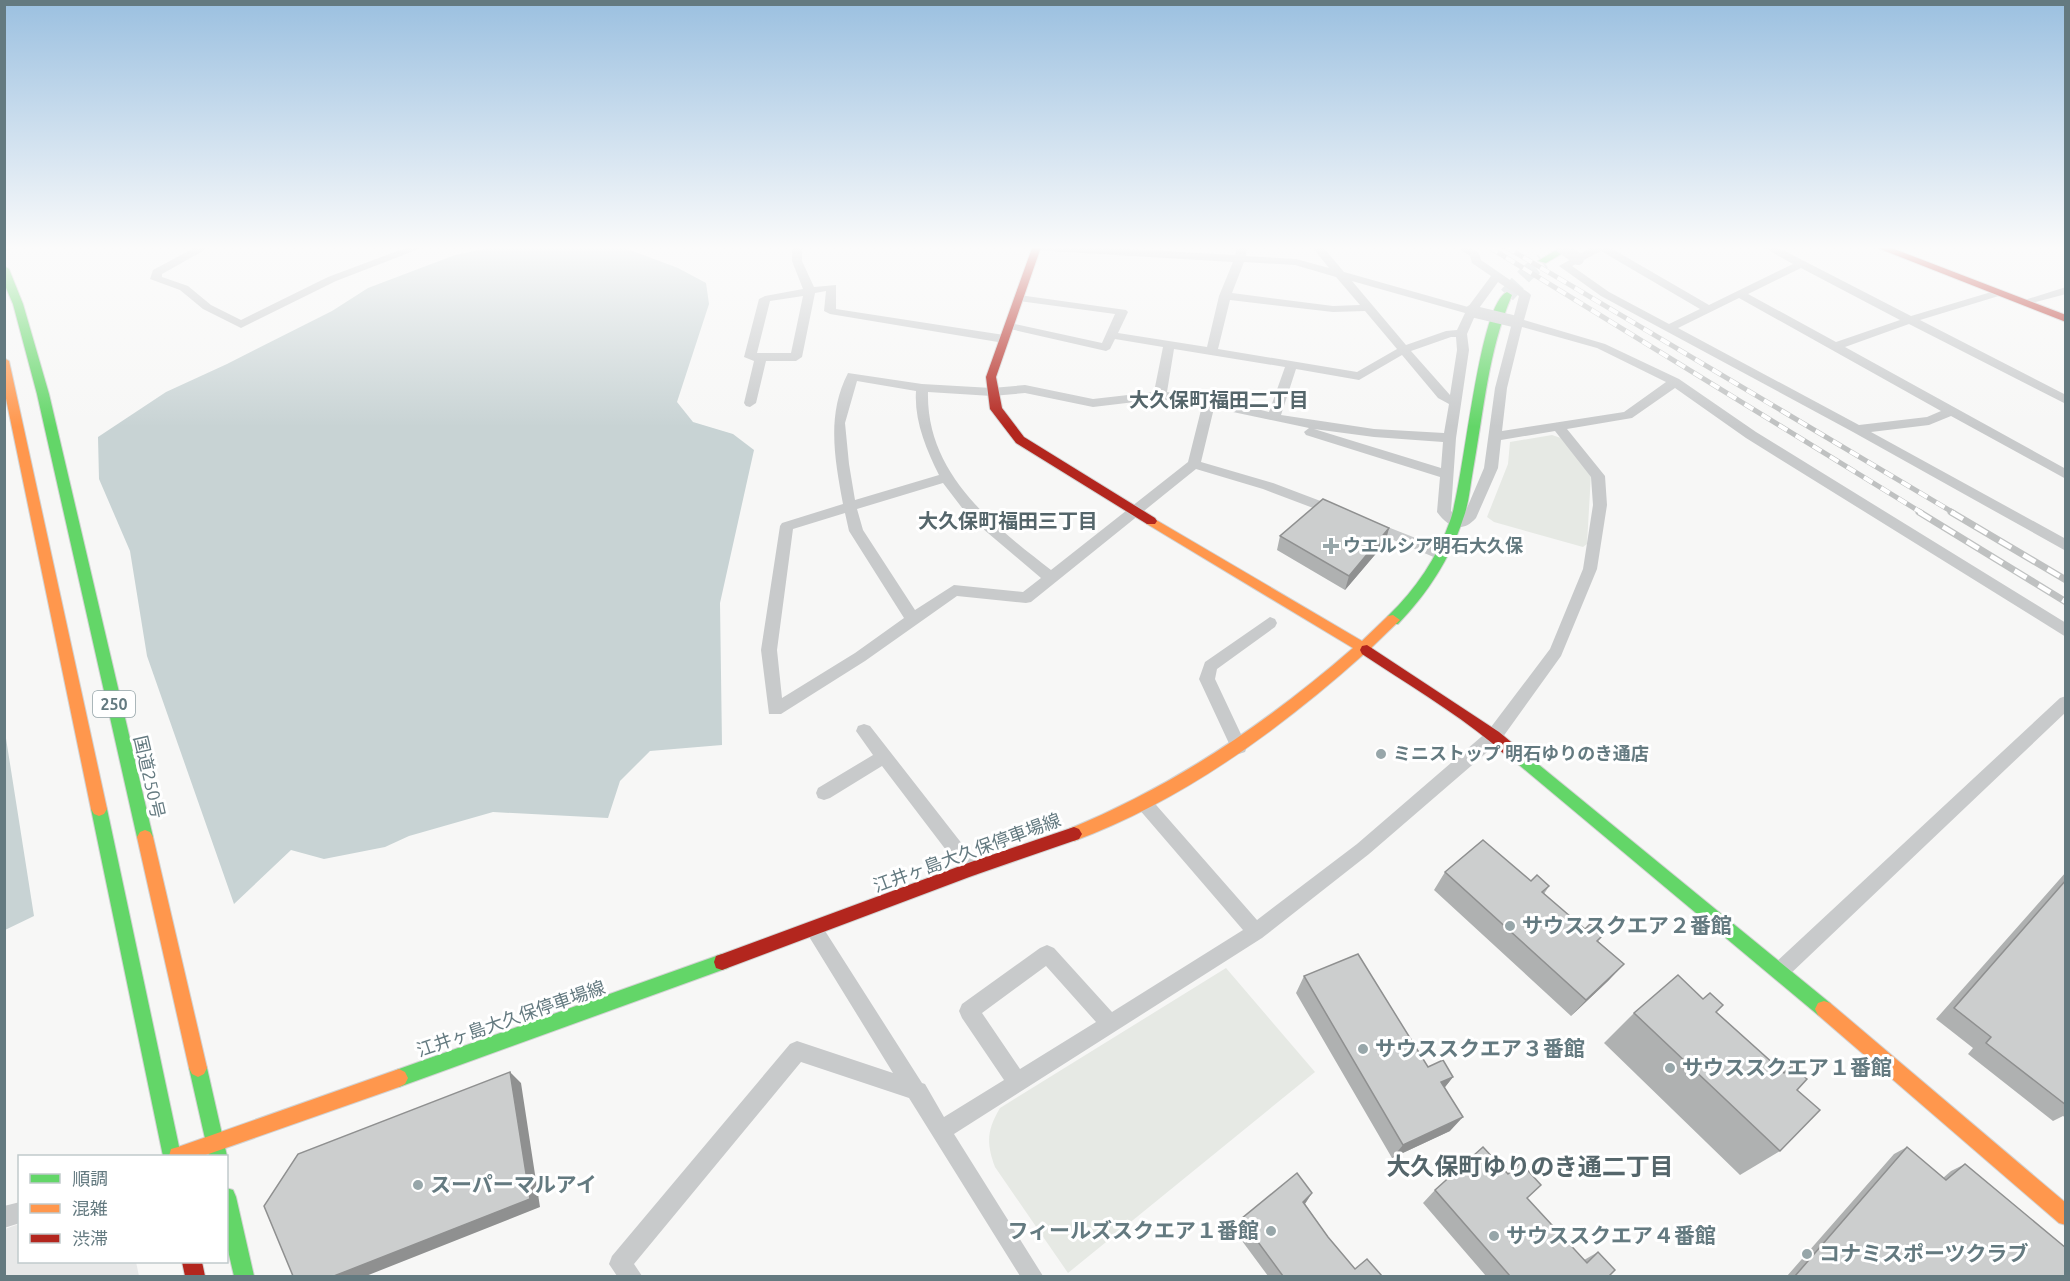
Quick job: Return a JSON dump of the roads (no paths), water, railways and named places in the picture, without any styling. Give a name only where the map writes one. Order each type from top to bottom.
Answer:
[{"type":"main road","name":"国道250号","points":[[16,307],[43,394],[218,1155]]},
{"type":"main road","points":[[1016,307],[991,377],[996,409],[1020,440],[1364,648],[1494,735],[1780,971],[2066,1216]]},
{"type":"main road","name":"江井ヶ島大久保停車場線","points":[[181,1155],[814,929],[971,869],[1061,840],[1144,803],[1239,747],[1317,689],[1364,648],[1412,602],[1441,554],[1456,524],[1470,457],[1483,362],[1494,323],[1502,307]]},
{"type":"main road","points":[[2036,307],[2066,319]]},
{"type":"main road","name":"250","points":[[4,361],[172,1155]]},
{"type":"main road","points":[[228,1206],[244,1276]]},
{"type":"street","points":[[207,307],[241,326],[278,307]]},
{"type":"street","points":[[763,307],[750,357],[796,357],[807,307]]},
{"type":"street","points":[[830,307],[830,311],[1007,332],[1106,347],[1122,312],[1084,307]]},
{"type":"street","points":[[1212,350],[1222,307]]},
{"type":"street","points":[[1315,307],[1369,308],[1442,394],[1456,404]]},
{"type":"street","points":[[1456,307],[1601,346],[1675,382],[1751,435],[2066,631]]},
{"type":"street","points":[[1474,307],[1461,334],[1463,350],[1446,474],[1444,512],[1456,524],[1469,518],[1491,468],[1497,436],[1501,388],[1522,307]]},
{"type":"street","points":[[1629,307],[1857,429],[2066,546]]},
{"type":"street","points":[[1704,307],[1708,309]]},
{"type":"street","points":[[1669,328],[1712,307]]},
{"type":"street","points":[[1762,307],[1950,412],[2064,472]]},
{"type":"street","points":[[1882,307],[2066,400]]},
{"type":"street","points":[[1834,347],[1911,322],[1948,307]]},
{"type":"street","points":[[1112,335],[1359,376],[1403,350],[1450,333],[1461,334]]},
{"type":"street","points":[[1160,395],[1169,344]]},
{"type":"street","points":[[750,404],[761,358]]},
{"type":"street","points":[[1274,416],[1293,364]]},
{"type":"street","points":[[912,619],[856,531],[850,508],[842,464],[839,423],[852,376],[922,388],[992,392],[1025,389],[1093,403],[1160,395],[1274,416],[1292,422],[1374,433],[1450,438]]},
{"type":"street","points":[[1497,436],[1628,415],[1675,382]]},
{"type":"street","points":[[922,388],[921,399],[930,444],[944,478],[981,521],[1050,577]]},
{"type":"street","points":[[944,478],[788,526],[769,650],[775,710],[860,657],[954,590],[1026,598],[1194,464],[1209,403]]},
{"type":"street","points":[[1857,429],[1929,421],[1950,412]]},
{"type":"street","points":[[1292,422],[1298,428],[1446,474]]},
{"type":"street","points":[[942,1130],[1256,932],[1363,849],[1494,735],[1556,652],[1592,562],[1600,505],[1598,476],[1559,427]]},
{"type":"street","points":[[1194,464],[1268,486],[1441,554]]},
{"type":"street","points":[[1239,747],[1207,680],[1210,666],[1270,622]]},
{"type":"street","points":[[1780,971],[2066,702]]},
{"type":"street","points":[[864,731],[971,869]]},
{"type":"street","points":[[824,793],[884,758]]},
{"type":"street","points":[[1144,803],[1256,932]]},
{"type":"street","points":[[814,929],[918,1091],[1032,1276]]},
{"type":"street","points":[[1017,1082],[969,1011],[1047,954],[1110,1024]]},
{"type":"street","points":[[631,1276],[620,1264],[797,1051],[918,1091]]},
{"type":"railway","points":[[1586,307],[1922,513]]},
{"type":"railway","points":[[1607,307],[1954,513]]},
{"type":"railway","points":[[1919,512],[2066,602]]},
{"type":"railway","points":[[1951,512],[2066,580]]},
{"type":"place","name":"ウエルシア明石大久保","points":[[1331,546]]},
{"type":"place","name":"ミニストップ 明石ゆりのき通店","points":[[1381,754]]},
{"type":"place","name":"サウススクエア２番館","points":[[1510,926]]},
{"type":"place","name":"サウススクエア３番館","points":[[1363,1049]]},
{"type":"place","name":"サウススクエア１番館","points":[[1670,1068]]},
{"type":"place","name":"スーパーマルアイ","points":[[418,1185]]},
{"type":"place","name":"フィールズスクエア１番館","points":[[1271,1231]]},
{"type":"place","name":"サウススクエア４番館","points":[[1494,1236]]},
{"type":"place","name":"コナミスポーツクラブ","points":[[1807,1254]]},
{"type":"district","name":"大久保町福田二丁目","points":[[1219,400]]},
{"type":"district","name":"大久保町福田三丁目","points":[[1008,521]]},
{"type":"district","name":"大久保町ゆりのき通二丁目","points":[[1530,1167]]}]
